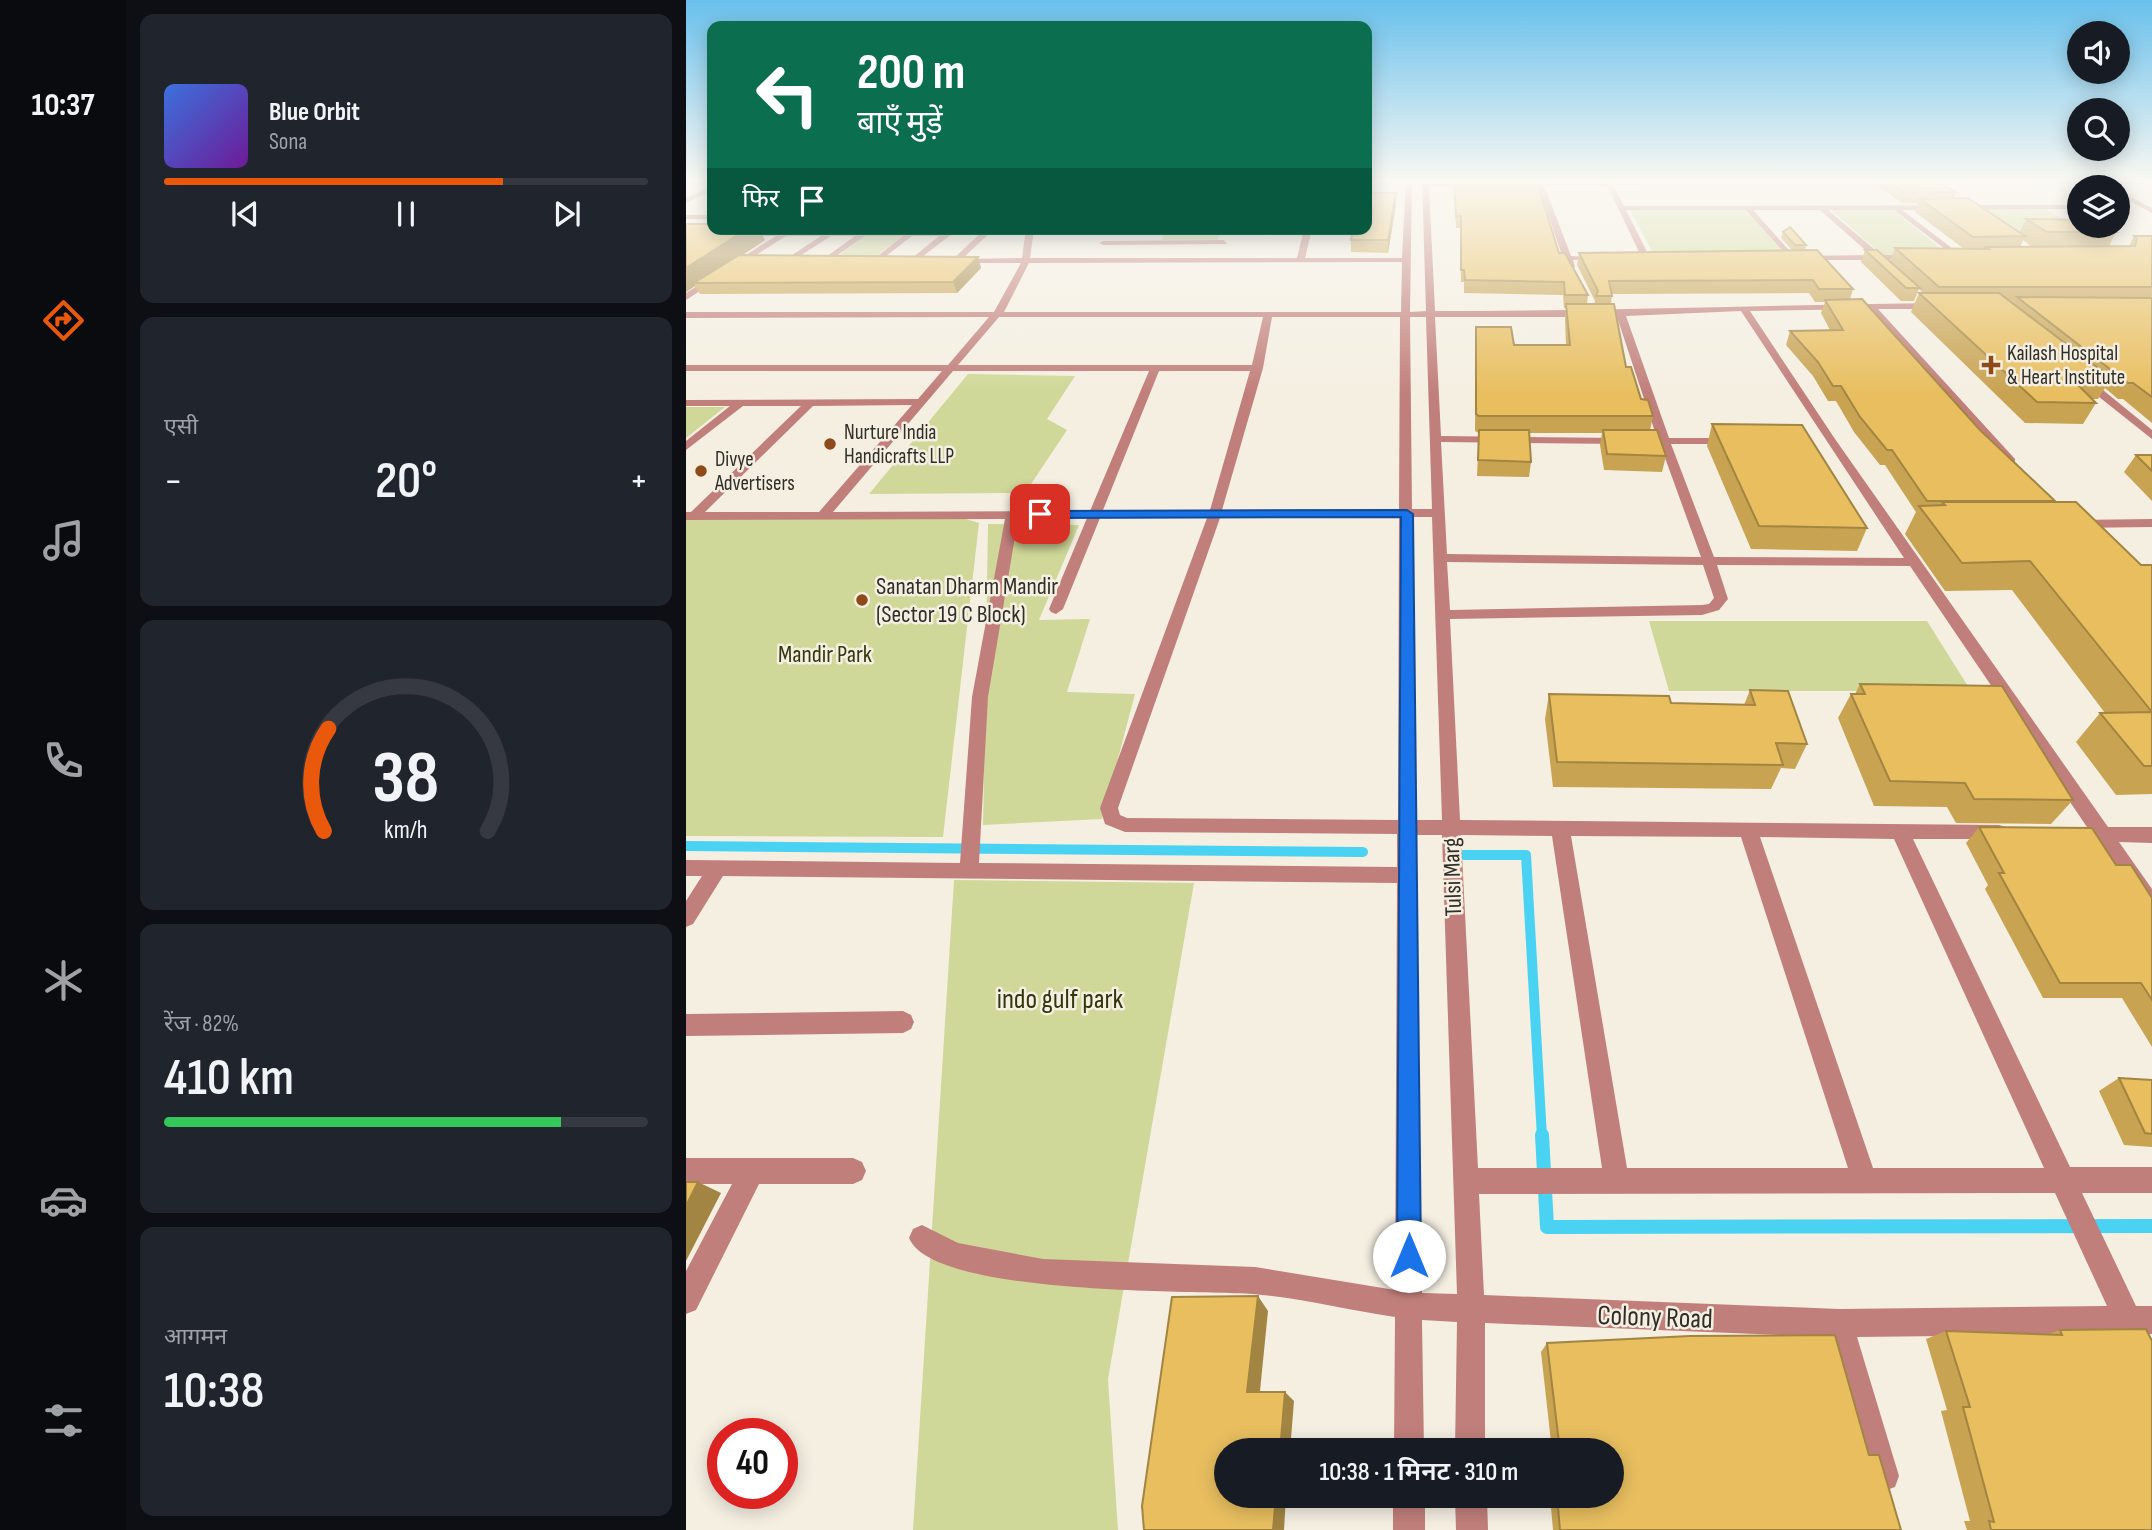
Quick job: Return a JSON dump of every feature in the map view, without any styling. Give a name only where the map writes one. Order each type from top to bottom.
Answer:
[{"type":"street","points":[[686,297],[759,250]]},
{"type":"street","points":[[789,261],[805,250]]},
{"type":"street","points":[[826,261],[841,250]]},
{"type":"street","points":[[877,261],[890,250]]},
{"type":"street","points":[[914,261],[926,250]]},
{"type":"street","points":[[955,261],[967,250]]},
{"type":"street","points":[[823,515],[993,315],[1004,306],[1026,261],[1028,250]]},
{"type":"street","points":[[1090,260],[1097,250]]},
{"type":"street","points":[[1215,260],[1220,250]]},
{"type":"street","points":[[1300,260],[1302,250]]},
{"type":"street","name":"Tulsi Marg","points":[[1408,250],[1405,309],[1409,1438]]},
{"type":"street","name":"Tulsi Marg","points":[[1428,250],[1471,1310],[1470,1438]]},
{"type":"street","points":[[1563,250],[1573,270]]},
{"type":"street","points":[[1642,250],[1646,258]]},
{"type":"street","points":[[1784,250],[1791,258]]},
{"type":"street","points":[[1871,250],[1889,267]]},
{"type":"street","points":[[1950,250],[1958,257]]},
{"type":"street","points":[[1777,258],[1919,257]]},
{"type":"street","points":[[1945,257],[1971,257]]},
{"type":"street","points":[[1566,258],[1606,258]]},
{"type":"street","points":[[1633,258],[1659,258]]},
{"type":"street","points":[[941,261],[1408,260]]},
{"type":"street","points":[[742,261],[766,261]]},
{"type":"street","points":[[778,261],[802,261]]},
{"type":"street","points":[[814,261],[839,261]]},
{"type":"street","points":[[864,261],[890,261]]},
{"type":"street","points":[[902,261],[928,261]]},
{"type":"street","points":[[1918,296],[1929,306]]},
{"type":"street","points":[[686,306],[1510,310],[1942,306]]},
{"type":"street","points":[[1870,306],[2021,473]]},
{"type":"street","points":[[1510,310],[1621,314],[1744,308]]},
{"type":"street","points":[[1744,308],[1823,440],[1894,523],[1914,562],[2152,905]]},
{"type":"street","points":[[686,315],[1268,313],[1405,309]]},
{"type":"street","points":[[1268,313],[1258,368],[1215,514],[1109,808],[1112,819],[1125,824],[1146,825],[2021,833]]},
{"type":"street","points":[[1441,615],[1702,610],[1714,607],[1721,599],[1621,314]]},
{"type":"street","points":[[686,368],[1258,368]]},
{"type":"street","points":[[1056,609],[1155,368]]},
{"type":"street","points":[[2071,370],[2152,436]]},
{"type":"street","points":[[690,516],[811,402]]},
{"type":"street","points":[[686,403],[921,402]]},
{"type":"street","points":[[686,447],[740,403]]},
{"type":"street","points":[[1434,439],[1747,441]]},
{"type":"street","points":[[690,516],[1437,513]]},
{"type":"street","points":[[969,868],[980,697],[1012,515]]},
{"type":"street","points":[[2054,524],[2149,526]]},
{"type":"street","points":[[1439,558],[1914,562]]},
{"type":"street","points":[[1560,829],[1616,1180]]},
{"type":"street","points":[[1748,830],[1865,1180]]},
{"type":"street","points":[[1900,831],[2066,1188],[2133,1314],[2152,1372]]},
{"type":"street","points":[[2049,833],[2152,835]]},
{"type":"street","points":[[686,868],[969,868],[1409,875]]},
{"type":"street","points":[[686,918],[718,868]]},
{"type":"street","points":[[686,1024],[903,1023]]},
{"type":"street","points":[[686,1300],[752,1170]]},
{"type":"street","points":[[686,1171],[853,1171]]},
{"type":"street","points":[[1465,1181],[1865,1180],[2066,1188],[2152,1180]]},
{"type":"street","name":"Colony Road","points":[[922,1238],[954,1256],[1043,1272],[1255,1282],[1409,1306],[1471,1310],[1839,1324],[2133,1314]]},
{"type":"street","points":[[1839,1324],[1892,1504]]},
{"type":"street","points":[[1409,1508],[1409,1530]]},
{"type":"street","points":[[1471,1508],[1472,1530]]},
{"type":"green space","points":[[846,250],[884,250],[873,259],[834,259]]},
{"type":"green space","points":[[1652,250],[1782,250],[1786,255],[1654,255]]},
{"type":"green space","points":[[1877,250],[1943,250],[1949,255],[1882,255]]},
{"type":"green space","points":[[968,374],[1075,376],[1047,419],[1067,430],[1025,493],[869,494]]},
{"type":"green space","points":[[686,407],[725,407],[686,438]]},
{"type":"green space","name":"Mandir Park","points":[[686,516],[956,516],[979,523],[943,837],[686,836]]},
{"type":"green space","points":[[988,524],[1079,525],[1039,620],[1090,619],[1067,692],[1135,694],[1102,819],[983,825]]},
{"type":"green space","points":[[1649,621],[1927,621],[1971,691],[1669,691]]},
{"type":"green space","name":"indo gulf park","points":[[954,880],[1194,883],[1108,1379],[1118,1530],[913,1530]]},
{"type":"building","points":[[686,250],[714,250],[686,268]]},
{"type":"building","points":[[1461,250],[1558,250],[1559,253],[1565,253],[1588,295],[1565,295],[1564,282],[1465,280],[1464,270],[1461,270]]},
{"type":"building","points":[[1817,250],[1853,289],[1819,289],[1813,280],[1609,281],[1612,296],[1596,296],[1598,291],[1579,253]]},
{"type":"building","points":[[1865,250],[1877,250],[1920,288],[1906,288]]},
{"type":"building","points":[[1898,250],[2152,250],[2152,287],[1939,287]]},
{"type":"building","points":[[739,255],[978,257],[953,282],[694,283]]},
{"type":"building","points":[[1919,293],[1999,293],[2111,378],[2071,378],[2096,403],[2037,402]]},
{"type":"building","points":[[2017,297],[2152,298],[2152,397],[2133,383],[2128,383]]},
{"type":"building","points":[[1862,299],[1980,430],[2055,501],[1927,501],[1892,450],[1887,450],[1860,417],[1841,386],[1833,386],[1818,362],[1790,331],[1843,330],[1825,300]]},
{"type":"building","points":[[1566,304],[1614,304],[1626,367],[1631,367],[1641,399],[1648,400],[1653,416],[1476,414],[1476,327],[1511,327],[1514,345],[1570,345]]},
{"type":"building","points":[[1712,424],[1802,425],[1867,528],[1759,526]]},
{"type":"building","points":[[1479,430],[1529,430],[1531,462],[1478,460]]},
{"type":"building","points":[[1603,430],[1657,430],[1666,456],[1607,454]]},
{"type":"building","points":[[2136,455],[2152,455],[2152,471]]},
{"type":"building","points":[[1942,502],[2076,502],[2141,565],[2152,565],[2152,712],[2030,561],[1962,563],[1919,506],[1945,505]]},
{"type":"building","points":[[1860,684],[2002,686],[2073,800],[1974,799],[1965,783],[1890,781],[1851,694],[1865,694]]},
{"type":"building","points":[[1750,690],[1788,691],[1807,744],[1776,743],[1783,765],[1557,762],[1549,694],[1669,696],[1671,703],[1755,705]]},
{"type":"building","points":[[2152,712],[2152,766],[2144,766],[2100,713]]},
{"type":"building","points":[[1979,827],[2092,828],[2116,865],[2131,865],[2152,898],[2152,1000],[2141,983],[2060,983],[1999,873],[2004,873]]},
{"type":"building","points":[[2119,1078],[2152,1080],[2152,1134],[2145,1133]]},
{"type":"building","points":[[686,1182],[698,1182],[686,1206]]},
{"type":"building","points":[[1258,1296],[1247,1392],[1285,1392],[1281,1438],[1214,1438],[1214,1508],[1275,1508],[1273,1530],[1144,1530],[1142,1506],[1172,1297]]},
{"type":"building","points":[[2146,1329],[2152,1341],[2152,1530],[1991,1530],[1989,1521],[1994,1522],[1963,1407],[1970,1407],[1946,1331],[2062,1335],[2060,1330]]},
{"type":"building","points":[[1835,1335],[1869,1455],[1879,1455],[1901,1530],[1560,1530],[1558,1508],[1624,1508],[1624,1438],[1558,1438],[1547,1343],[1690,1336]]},
{"type":"waterway","points":[[686,846],[1363,852]]},
{"type":"waterway","points":[[1464,855],[1526,855],[1542,1137]]},
{"type":"waterway","points":[[1542,1135],[1547,1227],[2152,1226]]},
{"type":"place","name":"Kailash Hospital & Heart Institute","points":[[1991,365]]},
{"type":"place","name":"Nurture India Handicrafts LLP","points":[[830,444]]},
{"type":"place","name":"Divye Advertisers","points":[[701,471]]},
{"type":"place","name":"Sanatan Dharm Mandir (Sector 19 C Block)","points":[[862,600]]},
{"type":"route","points":[[1040,514],[1407,514],[1409,1256]]}]
